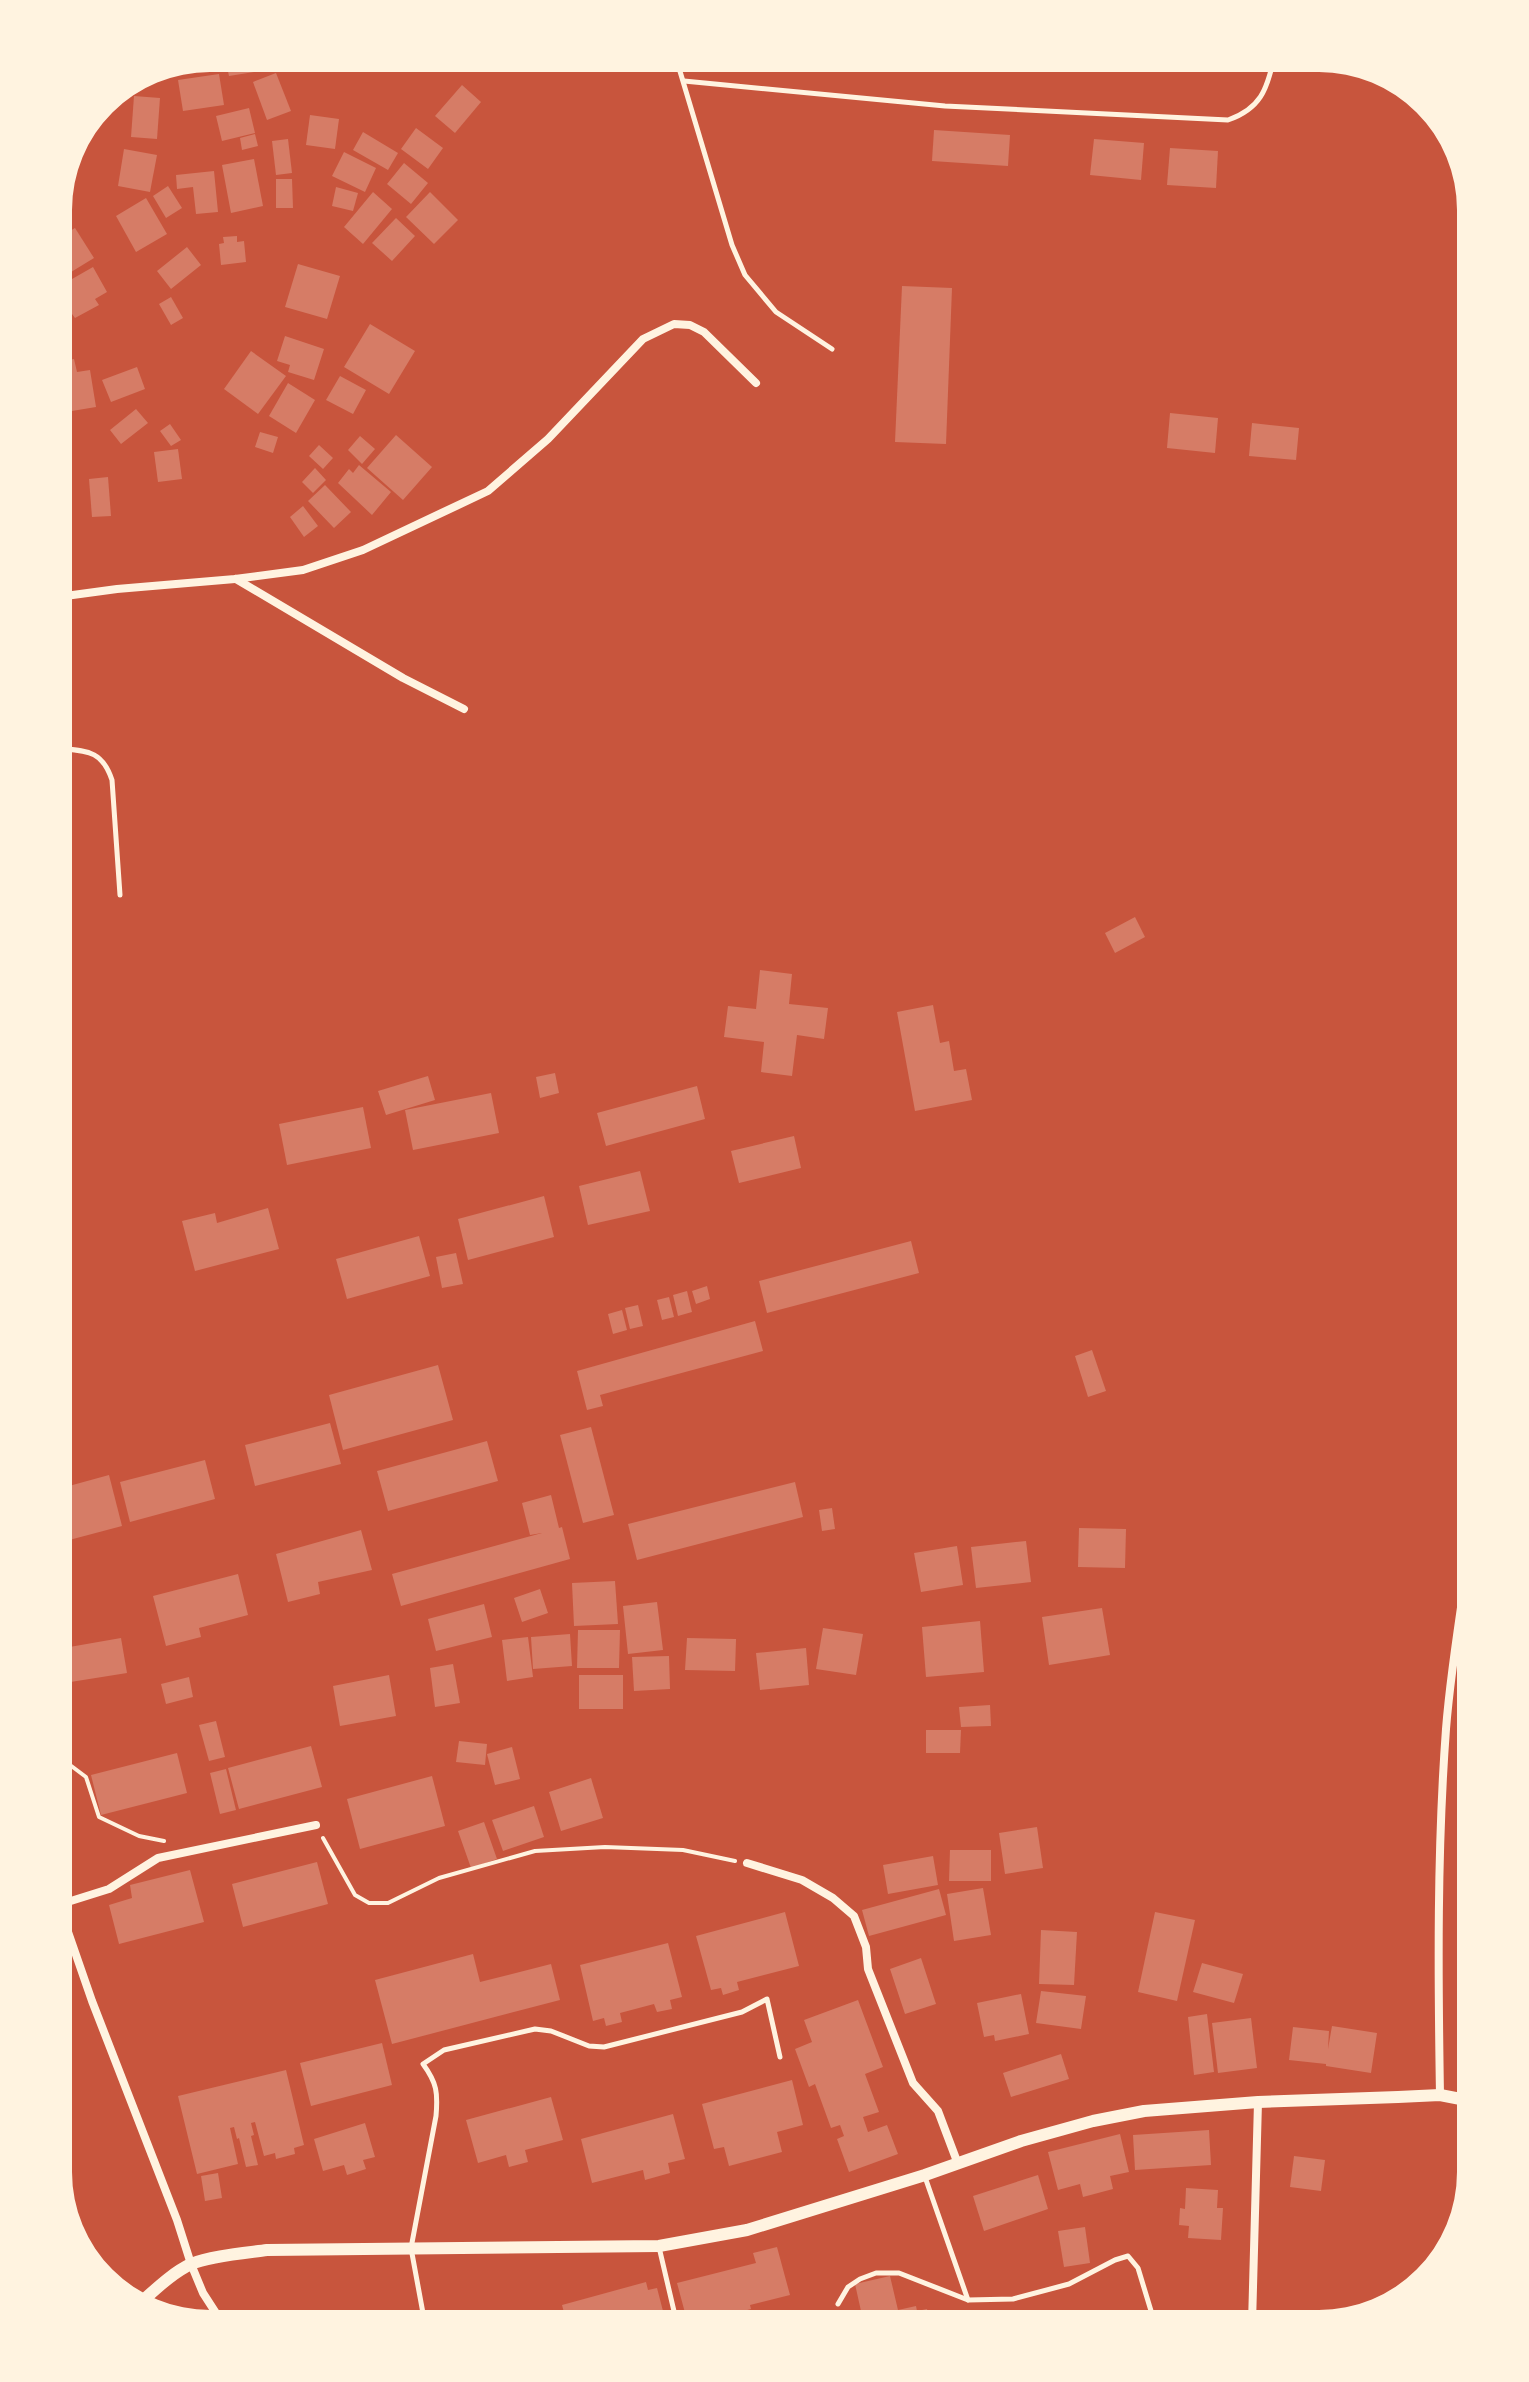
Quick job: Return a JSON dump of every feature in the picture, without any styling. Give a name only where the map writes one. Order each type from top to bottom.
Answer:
[{"type":"street","points":[[72,595],[303,570],[363,550],[488,491],[548,439],[643,339],[674,324],[690,325],[704,332],[756,383]]},
{"type":"street","points":[[235,579],[403,678],[464,709]]},
{"type":"street","points":[[1440,2095],[1440,1829],[1446,1725],[1457,1644]]},
{"type":"street","points":[[72,1900],[109,1889],[158,1858],[316,1825]]},
{"type":"street","points":[[747,1863],[802,1880],[833,1898],[854,1916],[866,1947],[868,1969],[913,2083],[938,2111],[958,2164]]},
{"type":"street","points":[[72,1944],[191,2264],[214,2310]]},
{"type":"street","points":[[148,2296],[191,2264],[267,2250],[659,2246],[747,2230],[925,2175],[1021,2141],[1144,2111],[1258,2102],[1440,2095],[1457,2098]]},
{"type":"street","points":[[1252,2310],[1258,2102]]},
{"type":"lane","points":[[681,72],[732,245],[745,275],[776,312],[832,349]]},
{"type":"lane","points":[[684,81],[945,106],[1228,120],[1246,114],[1260,97],[1270,72]]},
{"type":"lane","points":[[72,750],[100,757],[112,780],[120,895]]},
{"type":"lane","points":[[422,2310],[411,2248],[438,2098],[434,2079],[423,2064],[444,2050],[535,2029],[551,2031],[589,2046],[604,2047],[742,2012],[767,1999],[780,2057]]},
{"type":"lane","points":[[925,2175],[968,2300]]},
{"type":"lane","points":[[659,2246],[674,2310]]},
{"type":"lane","points":[[838,2304],[848,2287],[876,2273],[899,2273],[968,2300],[1013,2299],[1069,2284],[1128,2256],[1138,2268],[1151,2310]]},
{"type":"path","points":[[72,1766],[86,1777],[99,1817],[139,1836],[165,1841]]},
{"type":"path","points":[[316,1825],[355,1895],[369,1903],[388,1903],[439,1878],[535,1851],[605,1847],[683,1850],[747,1863]]},
{"type":"building","points":[[228,72],[254,72],[229,76]]},
{"type":"building","points":[[276,73],[291,111],[267,120],[253,82]]},
{"type":"building","points":[[219,74],[224,105],[183,111],[178,80]]},
{"type":"building","points":[[462,85],[481,102],[455,133],[435,116]]},
{"type":"building","points":[[134,96],[160,98],[157,139],[131,137]]},
{"type":"building","points":[[249,108],[255,133],[222,141],[216,116]]},
{"type":"building","points":[[310,115],[339,119],[335,149],[306,145]]},
{"type":"building","points":[[416,128],[443,148],[428,169],[401,149]]},
{"type":"building","points":[[934,130],[1010,135],[1008,166],[932,161]]},
{"type":"building","points":[[363,132],[398,153],[388,170],[353,150]]},
{"type":"building","points":[[255,134],[258,146],[242,150],[240,138]]},
{"type":"building","points":[[288,139],[292,173],[276,175],[272,141]]},
{"type":"building","points":[[1094,139],[1144,143],[1141,180],[1090,175]]},
{"type":"building","points":[[1170,148],[1218,151],[1216,188],[1167,185]]},
{"type":"building","points":[[124,149],[157,155],[150,192],[118,186]]},
{"type":"building","points":[[344,152],[376,168],[365,192],[332,176]]},
{"type":"building","points":[[254,159],[263,206],[231,213],[222,165]]},
{"type":"building","points":[[404,163],[428,183],[411,204],[387,184]]},
{"type":"building","points":[[214,171],[218,212],[196,214],[193,187],[177,189],[176,175]]},
{"type":"building","points":[[276,179],[292,179],[293,208],[276,208]]},
{"type":"building","points":[[168,186],[182,208],[166,218],[153,196]]},
{"type":"building","points":[[336,187],[358,193],[353,211],[332,206]]},
{"type":"building","points":[[373,192],[392,209],[363,244],[344,227]]},
{"type":"building","points":[[430,192],[458,220],[434,244],[406,217]]},
{"type":"building","points":[[146,198],[167,234],[136,252],[116,216]]},
{"type":"building","points":[[396,218],[415,236],[392,261],[372,243]]},
{"type":"building","points":[[75,228],[94,258],[72,271],[72,230]]},
{"type":"building","points":[[237,236],[237,242],[244,241],[246,262],[221,265],[219,244],[224,243],[223,237]]},
{"type":"building","points":[[187,247],[201,265],[171,289],[157,271]]},
{"type":"building","points":[[298,264],[340,276],[327,319],[285,307]]},
{"type":"building","points":[[93,267],[107,292],[95,299],[99,305],[75,318],[72,314],[72,279]]},
{"type":"building","points":[[902,286],[952,288],[946,444],[895,442]]},
{"type":"building","points":[[171,297],[183,318],[171,325],[159,304]]},
{"type":"building","points":[[370,324],[415,351],[389,394],[344,367]]},
{"type":"building","points":[[285,336],[324,349],[314,380],[288,372],[290,365],[277,361]]},
{"type":"building","points":[[251,351],[286,376],[258,414],[224,389]]},
{"type":"building","points":[[72,359],[77,372],[90,370],[96,407],[72,411]]},
{"type":"building","points":[[137,367],[145,389],[111,402],[102,380]]},
{"type":"building","points":[[340,376],[366,390],[353,414],[326,400]]},
{"type":"building","points":[[288,383],[315,400],[296,433],[269,416]]},
{"type":"building","points":[[136,409],[148,423],[121,444],[110,430]]},
{"type":"building","points":[[1170,413],[1218,418],[1215,453],[1167,448]]},
{"type":"building","points":[[1252,423],[1299,428],[1296,460],[1249,456]]},
{"type":"building","points":[[170,424],[181,440],[171,446],[160,431]]},
{"type":"building","points":[[260,432],[278,437],[273,453],[255,447]]},
{"type":"building","points":[[396,435],[432,467],[403,500],[367,468]]},
{"type":"building","points":[[360,436],[375,449],[362,464],[348,450]]},
{"type":"building","points":[[319,445],[333,458],[323,469],[309,456]]},
{"type":"building","points":[[178,449],[182,479],[158,482],[154,452]]},
{"type":"building","points":[[359,465],[391,492],[372,515],[338,483],[349,469],[353,473]]},
{"type":"building","points":[[315,468],[326,480],[313,493],[302,482]]},
{"type":"building","points":[[108,477],[111,516],[92,517],[89,479]]},
{"type":"building","points":[[325,485],[351,512],[334,528],[308,501]]},
{"type":"building","points":[[303,506],[318,526],[304,537],[290,517]]},
{"type":"building","points":[[1135,917],[1145,937],[1115,953],[1105,933]]},
{"type":"building","points":[[760,970],[792,974],[789,1004],[828,1008],[824,1039],[797,1035],[792,1076],[761,1072],[764,1042],[724,1037],[728,1006],[756,1009]]},
{"type":"building","points":[[933,1005],[940,1043],[949,1041],[954,1071],[966,1069],[972,1100],[915,1111],[897,1012]]},
{"type":"building","points":[[555,1073],[559,1093],[540,1098],[536,1077]]},
{"type":"building","points":[[428,1076],[435,1100],[386,1115],[378,1091]]},
{"type":"building","points":[[697,1086],[705,1119],[606,1146],[597,1113]]},
{"type":"building","points":[[491,1093],[499,1133],[413,1150],[405,1110]]},
{"type":"building","points":[[363,1107],[371,1148],[287,1165],[279,1124]]},
{"type":"building","points":[[794,1136],[801,1168],[739,1183],[731,1151]]},
{"type":"building","points":[[640,1171],[650,1211],[588,1225],[579,1186]]},
{"type":"building","points":[[544,1196],[554,1237],[468,1260],[458,1219]]},
{"type":"building","points":[[268,1208],[279,1249],[195,1271],[182,1221],[215,1213],[217,1223]]},
{"type":"building","points":[[419,1236],[430,1276],[347,1299],[336,1259]]},
{"type":"building","points":[[911,1241],[919,1273],[767,1313],[759,1281]]},
{"type":"building","points":[[456,1253],[463,1284],[442,1288],[436,1257]]},
{"type":"building","points":[[707,1286],[710,1299],[696,1304],[692,1291]]},
{"type":"building","points":[[687,1291],[692,1312],[678,1316],[673,1295]]},
{"type":"building","points":[[669,1297],[674,1317],[662,1320],[657,1300]]},
{"type":"building","points":[[638,1305],[643,1326],[630,1329],[625,1308]]},
{"type":"building","points":[[622,1310],[627,1330],[613,1334],[608,1314]]},
{"type":"building","points":[[755,1321],[763,1351],[600,1395],[603,1406],[587,1410],[577,1371]]},
{"type":"building","points":[[1092,1350],[1106,1391],[1088,1397],[1075,1356]]},
{"type":"building","points":[[438,1365],[453,1420],[343,1450],[329,1395]]},
{"type":"building","points":[[330,1423],[341,1464],[255,1486],[245,1445]]},
{"type":"building","points":[[591,1427],[614,1515],[583,1523],[560,1435]]},
{"type":"building","points":[[487,1441],[498,1481],[388,1511],[377,1471]]},
{"type":"building","points":[[205,1460],[215,1499],[130,1522],[120,1482]]},
{"type":"building","points":[[109,1475],[122,1526],[72,1539],[72,1485]]},
{"type":"building","points":[[795,1482],[803,1517],[637,1560],[628,1524]]},
{"type":"building","points":[[551,1495],[570,1559],[401,1606],[392,1574],[542,1533],[530,1535],[522,1503]]},
{"type":"building","points":[[832,1508],[835,1529],[822,1531],[819,1510]]},
{"type":"building","points":[[1079,1528],[1126,1529],[1125,1568],[1078,1567]]},
{"type":"building","points":[[361,1530],[372,1570],[318,1582],[320,1594],[288,1602],[276,1554]]},
{"type":"building","points":[[1026,1541],[1031,1582],[976,1588],[971,1547]]},
{"type":"building","points":[[957,1546],[963,1585],[921,1592],[914,1553]]},
{"type":"building","points":[[238,1574],[248,1615],[199,1628],[201,1637],[166,1646],[153,1596]]},
{"type":"building","points":[[615,1581],[618,1624],[574,1626],[572,1583]]},
{"type":"building","points":[[540,1589],[548,1613],[522,1622],[514,1598]]},
{"type":"building","points":[[657,1602],[663,1650],[628,1654],[623,1606]]},
{"type":"building","points":[[484,1604],[492,1637],[436,1651],[428,1619]]},
{"type":"building","points":[[1102,1608],[1110,1655],[1049,1665],[1042,1617]]},
{"type":"building","points":[[980,1621],[984,1672],[926,1677],[922,1627]]},
{"type":"building","points":[[823,1628],[863,1634],[856,1675],[816,1669]]},
{"type":"building","points":[[578,1630],[620,1630],[619,1668],[577,1668]]},
{"type":"building","points":[[570,1634],[572,1666],[533,1669],[531,1637]]},
{"type":"building","points":[[528,1637],[533,1677],[507,1681],[502,1640]]},
{"type":"building","points":[[121,1638],[127,1673],[72,1682],[72,1647]]},
{"type":"building","points":[[687,1638],[736,1639],[735,1671],[685,1670]]},
{"type":"building","points":[[806,1648],[809,1685],[760,1690],[756,1653]]},
{"type":"building","points":[[669,1656],[670,1689],[634,1691],[632,1657]]},
{"type":"building","points":[[453,1664],[460,1703],[435,1707],[430,1668]]},
{"type":"building","points":[[389,1675],[396,1716],[340,1726],[333,1686]]},
{"type":"building","points":[[579,1675],[623,1675],[623,1709],[579,1709]]},
{"type":"building","points":[[189,1677],[193,1697],[166,1704],[161,1684]]},
{"type":"building","points":[[990,1705],[991,1726],[961,1727],[959,1707]]},
{"type":"building","points":[[216,1721],[225,1757],[209,1761],[199,1725]]},
{"type":"building","points":[[926,1730],[961,1730],[960,1753],[926,1753]]},
{"type":"building","points":[[459,1741],[487,1744],[485,1765],[456,1762]]},
{"type":"building","points":[[311,1746],[322,1787],[239,1809],[228,1768]]},
{"type":"building","points":[[512,1747],[520,1779],[495,1785],[487,1754]]},
{"type":"building","points":[[177,1753],[187,1793],[101,1815],[91,1775]]},
{"type":"building","points":[[226,1769],[236,1810],[220,1814],[210,1773]]},
{"type":"building","points":[[432,1776],[445,1826],[360,1849],[347,1799]]},
{"type":"building","points":[[591,1778],[603,1818],[561,1831],[549,1792]]},
{"type":"building","points":[[534,1806],[544,1837],[503,1851],[492,1820]]},
{"type":"building","points":[[484,1822],[497,1859],[471,1868],[458,1831]]},
{"type":"building","points":[[1037,1827],[1043,1868],[1005,1874],[999,1833]]},
{"type":"building","points":[[950,1850],[991,1850],[991,1881],[949,1881]]},
{"type":"building","points":[[933,1856],[938,1885],[888,1894],[883,1865]]},
{"type":"building","points":[[317,1862],[328,1904],[243,1927],[232,1884]]},
{"type":"building","points":[[190,1870],[204,1922],[119,1944],[109,1905],[132,1898],[130,1885]]},
{"type":"building","points":[[983,1888],[991,1935],[954,1941],[947,1894]]},
{"type":"building","points":[[939,1889],[946,1915],[869,1936],[862,1910]]},
{"type":"building","points":[[785,1912],[799,1966],[737,1982],[739,1990],[723,1995],[721,1988],[711,1990],[696,1936]]},
{"type":"building","points":[[1155,1912],[1195,1920],[1177,2001],[1138,1992]]},
{"type":"building","points":[[1041,1930],[1077,1932],[1074,1985],[1039,1984]]},
{"type":"building","points":[[668,1943],[682,1997],[670,2000],[672,2009],[657,2012],[654,2004],[620,2013],[622,2022],[606,2026],[604,2018],[593,2021],[580,1965]]},
{"type":"building","points":[[473,1954],[480,1982],[551,1964],[560,2000],[392,2044],[375,1980]]},
{"type":"building","points":[[921,1958],[936,2004],[905,2014],[890,1969]]},
{"type":"building","points":[[1202,1963],[1243,1974],[1234,2003],[1193,1992]]},
{"type":"building","points":[[1041,1991],[1086,1996],[1081,2029],[1036,2023]]},
{"type":"building","points":[[1021,1994],[1029,2034],[995,2041],[994,2035],[984,2037],[977,2003]]},
{"type":"building","points":[[858,2000],[883,2067],[865,2074],[879,2112],[863,2117],[868,2132],[887,2125],[898,2154],[849,2172],[837,2139],[844,2136],[840,2125],[831,2128],[815,2084],[809,2087],[795,2049],[812,2042],[804,2020]]},
{"type":"building","points":[[1207,2014],[1214,2072],[1194,2075],[1188,2017]]},
{"type":"building","points":[[1251,2018],[1257,2068],[1218,2073],[1212,2023]]},
{"type":"building","points":[[1332,2026],[1377,2033],[1371,2073],[1289,2060],[1293,2027],[1329,2031],[1328,2049]]},
{"type":"building","points":[[382,2043],[392,2085],[311,2106],[300,2063]]},
{"type":"building","points":[[1061,2054],[1069,2079],[1011,2097],[1003,2073]]},
{"type":"building","points":[[286,2070],[304,2145],[294,2148],[295,2154],[276,2159],[275,2153],[264,2156],[255,2122],[251,2123],[258,2165],[246,2167],[239,2138],[234,2127],[230,2128],[238,2164],[197,2174],[178,2096]]},
{"type":"building","points":[[792,2080],[803,2125],[777,2132],[782,2152],[729,2166],[724,2147],[714,2149],[702,2104]]},
{"type":"building","points":[[551,2097],[563,2140],[525,2150],[528,2162],[509,2167],[506,2155],[478,2163],[466,2120]]},
{"type":"building","points":[[673,2114],[685,2159],[668,2163],[670,2173],[645,2180],[643,2170],[592,2183],[581,2139]]},
{"type":"building","points":[[365,2123],[375,2157],[363,2160],[366,2169],[347,2175],[344,2165],[323,2171],[314,2139]]},
{"type":"building","points":[[1209,2130],[1211,2165],[1135,2170],[1133,2135]]},
{"type":"building","points":[[1120,2134],[1129,2172],[1110,2176],[1113,2189],[1083,2197],[1080,2184],[1058,2190],[1048,2152]]},
{"type":"building","points":[[1294,2156],[1325,2160],[1321,2191],[1290,2187]]},
{"type":"building","points":[[218,2173],[222,2198],[205,2201],[201,2176]]},
{"type":"building","points":[[1038,2175],[1048,2209],[984,2231],[973,2196]]},
{"type":"building","points":[[1186,2188],[1218,2190],[1217,2208],[1223,2208],[1221,2240],[1188,2238],[1189,2226],[1179,2225],[1180,2208],[1185,2209]]},
{"type":"building","points":[[1085,2227],[1090,2263],[1064,2267],[1058,2231]]},
{"type":"building","points":[[777,2247],[790,2295],[750,2305],[751,2309],[747,2310],[684,2310],[677,2283],[756,2263],[753,2253]]},
{"type":"building","points":[[890,2276],[898,2310],[861,2310],[855,2284]]},
{"type":"building","points":[[646,2282],[648,2290],[657,2288],[663,2310],[563,2310],[562,2305]]}]
